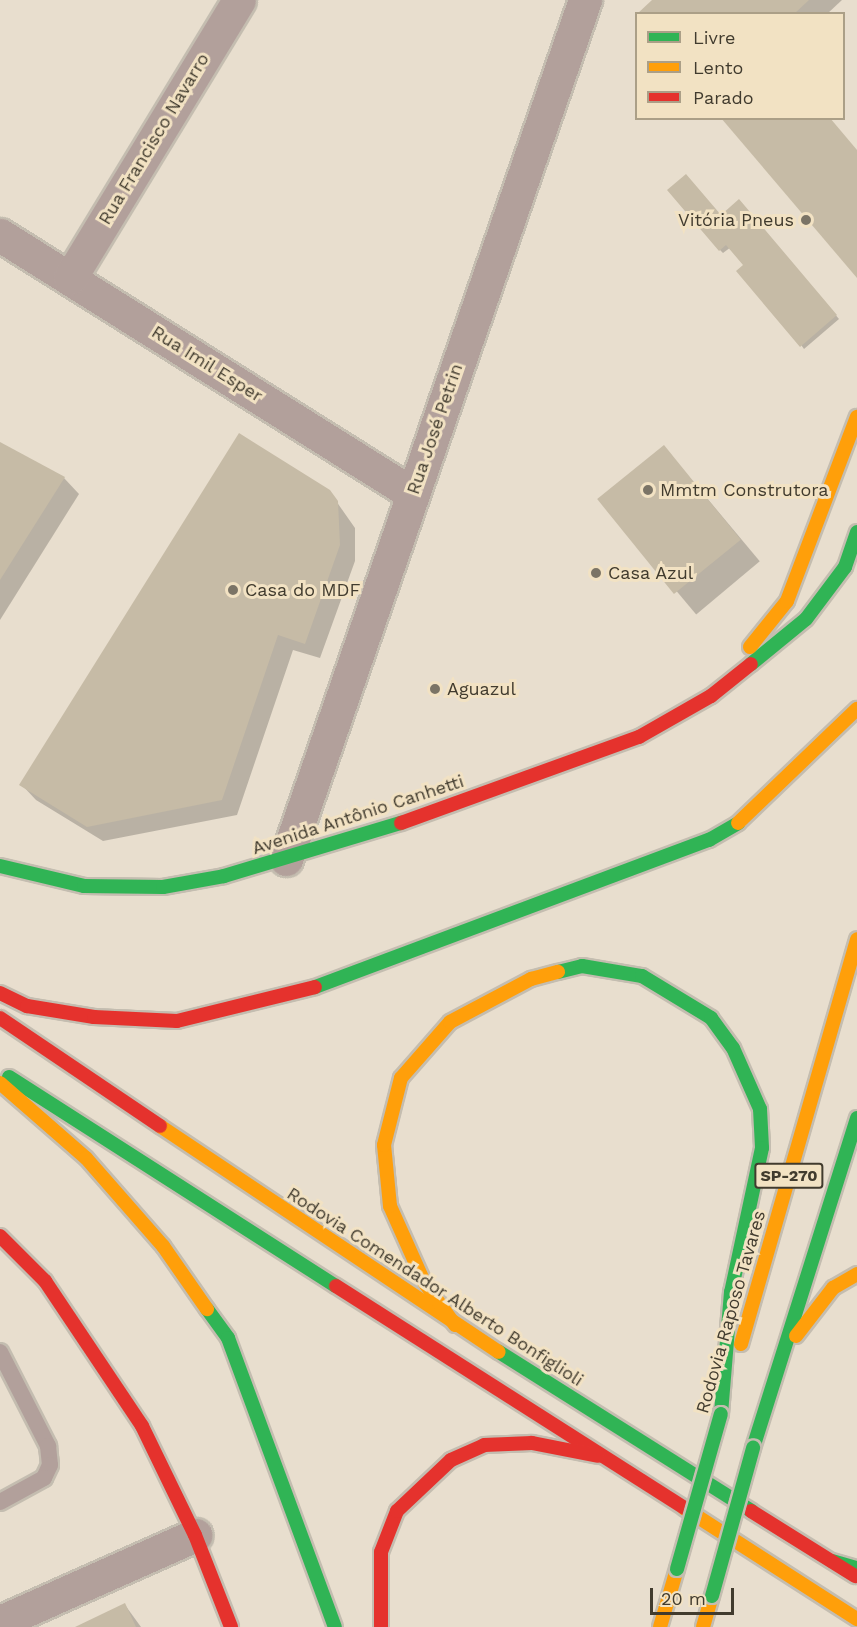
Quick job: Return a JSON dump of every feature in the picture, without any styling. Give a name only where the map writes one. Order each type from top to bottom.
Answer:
[{"type":"main road","name":"Avenida Antônio Canhetti","points":[[711,696],[787,601],[857,417]]},
{"type":"main road","name":"Avenida Antônio Canhetti","points":[[0,866],[84,886],[164,887],[286,859],[639,737],[711,696],[806,619],[845,567],[857,532]]},
{"type":"main road","points":[[0,993],[27,1006],[94,1017],[177,1021],[294,995],[709,840],[753,814],[857,710]]},
{"type":"main road","name":"Rodovia Raposo Tavares","points":[[660,1627],[857,939]]},
{"type":"main road","points":[[455,1325],[424,1282],[390,1206],[384,1145],[401,1078],[450,1022],[531,979],[582,966],[642,976],[711,1018],[734,1048],[759,1109],[762,1148],[730,1292],[721,1414]]},
{"type":"main road","name":"Rodovia Comendador Alberto Bonfiglioli","points":[[0,1018],[455,1325],[857,1577]]},
{"type":"main road","points":[[0,1072],[598,1456],[857,1619]]},
{"type":"main road","points":[[0,1083],[86,1158],[163,1246],[228,1338],[336,1627]]},
{"type":"main road","name":"SP-270","points":[[703,1627],[753,1448],[857,1118]]},
{"type":"main road","points":[[0,1236],[45,1281],[142,1426],[195,1535],[231,1627]]},
{"type":"main road","points":[[784,1351],[833,1288],[857,1274]]},
{"type":"main road","points":[[381,1627],[381,1552],[397,1511],[451,1460],[484,1445],[532,1443],[598,1456]]},
{"type":"main road","points":[[832,1561],[857,1568]]},
{"type":"street","name":"Rua Francisco Navarro","points":[[70,278],[238,0]]},
{"type":"street","name":"Rua José Petrin","points":[[286,859],[585,0]]},
{"type":"street","name":"Rua Imil Esper","points":[[0,235],[413,494]]},
{"type":"street","points":[[0,1622],[195,1535]]},
{"type":"lane","points":[[0,1352],[48,1446],[50,1465],[44,1478],[0,1502]]},
{"type":"building","points":[[652,0],[809,0],[796,12],[639,12]]},
{"type":"building","points":[[723,120],[832,120],[857,150],[857,278]]},
{"type":"building","points":[[686,174],[721,215],[739,199],[837,315],[800,347],[736,271],[743,265],[726,245],[719,251],[667,190]]},
{"type":"building","name":"Casa do MDF","points":[[239,433],[330,490],[338,501],[340,545],[305,644],[278,635],[222,800],[87,827],[19,785]]},
{"type":"building","points":[[0,442],[65,477],[0,580]]},
{"type":"building","points":[[664,445],[741,540],[674,594],[597,499]]},
{"type":"building","points":[[125,1603],[136,1627],[75,1627]]},
{"type":"traffic: fast","points":[[751,664],[806,619],[845,567],[857,532]]},
{"type":"traffic: fast","points":[[0,866],[84,886],[163,887],[224,876],[401,823]]},
{"type":"traffic: fast","points":[[315,987],[709,840],[738,823]]},
{"type":"traffic: fast","points":[[558,972],[582,966],[642,976],[711,1018],[733,1048],[760,1109],[762,1148],[731,1292],[721,1414]]},
{"type":"traffic: fast","points":[[9,1077],[336,1286]]},
{"type":"traffic: fast","points":[[753,1448],[857,1118]]},
{"type":"traffic: fast","points":[[207,1309],[228,1338],[335,1627]]},
{"type":"traffic: fast","points":[[499,1352],[751,1511]]},
{"type":"traffic: fast","points":[[677,1569],[721,1414]]},
{"type":"traffic: fast","points":[[712,1596],[753,1448]]},
{"type":"traffic: fast","points":[[832,1561],[857,1568]]},
{"type":"traffic: slow","points":[[750,647],[787,601],[857,417]]},
{"type":"traffic: slow","points":[[738,823],[857,709]]},
{"type":"traffic: slow","points":[[741,1344],[857,939]]},
{"type":"traffic: slow","points":[[455,1325],[424,1282],[390,1206],[384,1145],[401,1078],[450,1022],[531,979],[558,972]]},
{"type":"traffic: slow","points":[[0,1083],[86,1158],[163,1246],[207,1309]]},
{"type":"traffic: slow","points":[[160,1126],[499,1352]]},
{"type":"traffic: slow","points":[[796,1336],[833,1288],[857,1274]]},
{"type":"traffic: slow","points":[[684,1508],[857,1619]]},
{"type":"traffic: slow","points":[[660,1627],[677,1569]]},
{"type":"traffic: slow","points":[[703,1627],[712,1596]]},
{"type":"traffic: jam","points":[[401,823],[639,737],[711,696],[751,664]]},
{"type":"traffic: jam","points":[[0,993],[27,1006],[94,1017],[177,1021],[315,987]]},
{"type":"traffic: jam","points":[[0,1018],[160,1126]]},
{"type":"traffic: jam","points":[[0,1236],[45,1281],[142,1426],[195,1535],[231,1627]]},
{"type":"traffic: jam","points":[[336,1286],[684,1508]]},
{"type":"traffic: jam","points":[[381,1627],[381,1552],[397,1511],[451,1460],[484,1445],[532,1443],[598,1456]]},
{"type":"traffic: jam","points":[[751,1511],[855,1576]]},
{"type":"place","name":"Vitória Pneus","points":[[806,220]]},
{"type":"place","name":"Mmtm Construtora","points":[[648,490]]},
{"type":"place","name":"Casa Azul","points":[[596,573]]},
{"type":"place","name":"Casa do MDF","points":[[233,590]]},
{"type":"place","name":"Aguazul","points":[[435,689]]}]
